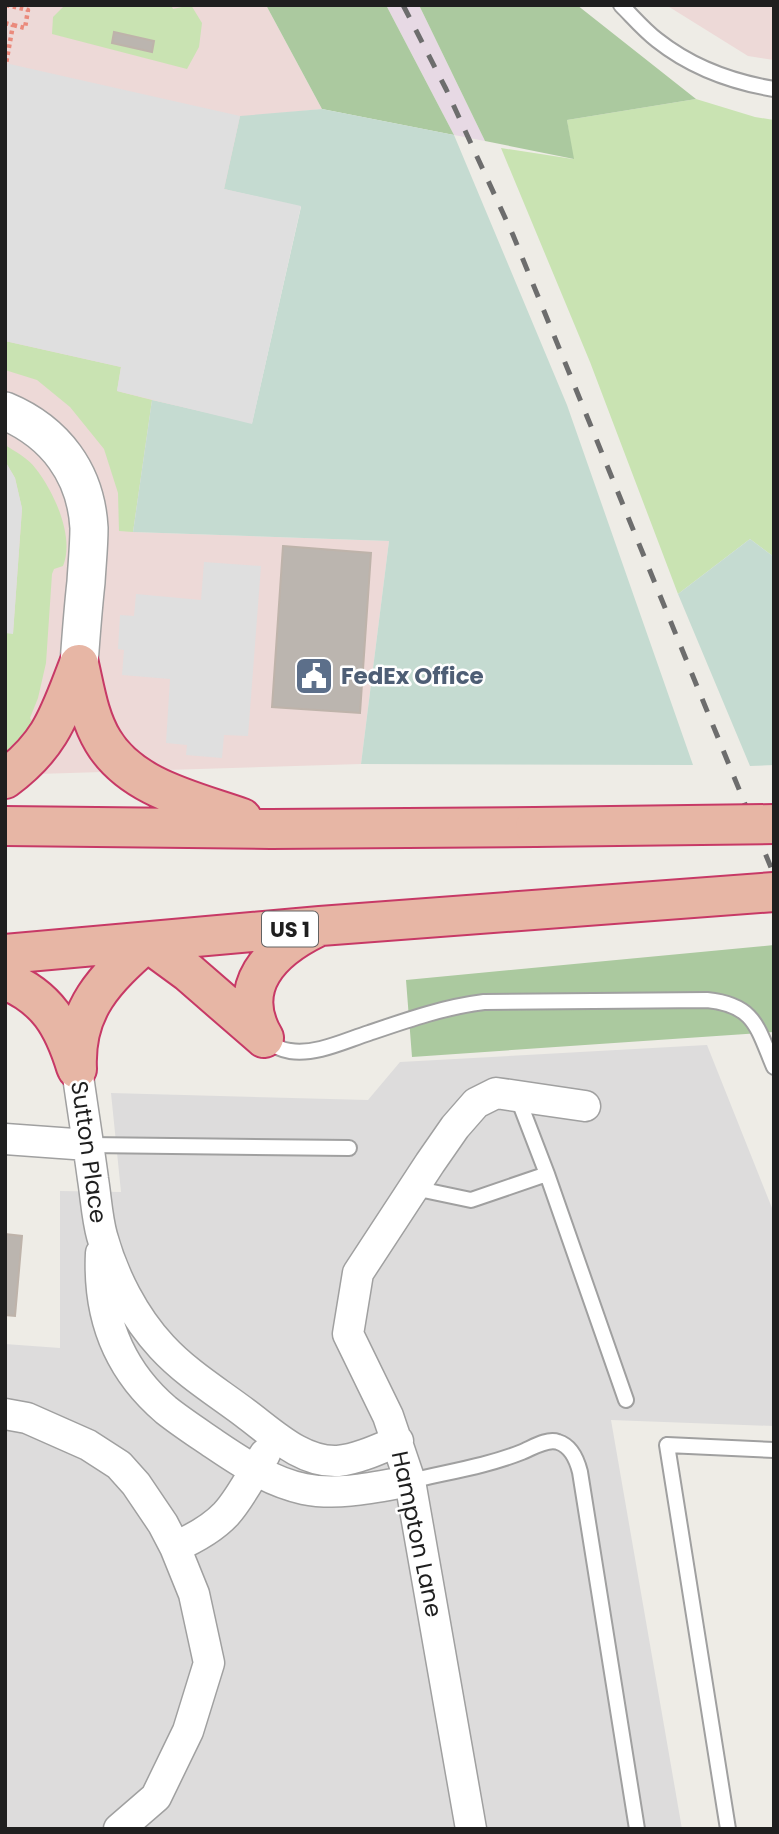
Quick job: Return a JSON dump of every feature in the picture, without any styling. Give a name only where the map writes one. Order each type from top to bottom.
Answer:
[{"type":"highway","points":[[5,779],[34,755],[46,740],[79,664]]},
{"type":"highway","points":[[79,664],[90,710],[99,733],[111,754],[123,766],[153,786],[271,828]]},
{"type":"highway","points":[[5,826],[271,828],[774,824]]},
{"type":"highway","name":"US 1","points":[[5,954],[320,926],[774,892]]},
{"type":"highway","points":[[264,1038],[258,1028],[252,1005],[257,981],[276,955],[302,935],[320,926]]},
{"type":"highway","points":[[77,1069],[79,1031],[88,1007],[112,976],[147,942],[188,972],[264,1038]]},
{"type":"highway","points":[[5,980],[42,1002],[69,1045],[77,1069]]},
{"type":"street","points":[[5,411],[39,430],[53,442],[82,487],[89,546],[79,664]]},
{"type":"street","name":"Sutton Place","points":[[77,1069],[101,1235],[100,1275],[107,1321],[121,1353],[140,1382],[177,1418],[269,1478],[306,1489],[328,1491],[355,1490],[410,1481]]},
{"type":"street","name":"Hampton Lane","points":[[471,1829],[410,1481],[398,1441],[378,1392],[348,1334],[358,1273],[455,1128],[477,1103],[496,1093],[585,1106]]},
{"type":"street","points":[[5,1139],[88,1145]]},
{"type":"street","name":"Sutton Place","points":[[101,1235],[131,1304],[152,1336],[181,1365],[276,1436],[302,1452],[327,1461],[352,1458],[398,1441]]},
{"type":"street","points":[[152,1396],[181,1365]]},
{"type":"street","points":[[5,1414],[27,1418],[88,1444],[119,1465],[136,1483],[163,1524],[194,1594],[209,1663],[188,1731],[156,1797],[119,1829]]},
{"type":"street","points":[[175,1547],[210,1528],[225,1515],[276,1436]]},
{"type":"lane","points":[[621,5],[655,38],[685,59],[715,73],[774,89]]},
{"type":"lane","points":[[264,1038],[291,1052],[321,1049],[437,1010],[484,1002],[707,1000],[724,1002],[748,1013],[774,1067]]},
{"type":"lane","points":[[517,1096],[626,1400]]},
{"type":"lane","points":[[88,1145],[349,1148]]},
{"type":"lane","points":[[414,1188],[471,1200],[547,1174]]},
{"type":"lane","points":[[410,1481],[506,1458],[550,1441],[558,1442],[572,1453],[580,1472],[637,1829]]},
{"type":"lane","points":[[728,1829],[667,1445],[774,1450]]},
{"type":"path","points":[[5,23],[25,28],[28,10],[6,5]]},
{"type":"path","points":[[6,64],[13,25]]},
{"type":"shaded area","points":[[5,5],[266,5],[322,109],[240,117],[252,424],[152,400],[133,532],[389,541],[361,764],[5,775]]},
{"type":"shaded area","points":[[386,5],[419,5],[485,141],[454,135]]},
{"type":"shaded area","points":[[666,5],[774,5],[774,60],[748,56]]},
{"type":"shaded area","points":[[5,63],[240,116],[224,189],[301,206],[252,424],[117,391],[121,367],[5,341]]},
{"type":"shaded area","points":[[5,461],[15,478],[22,508],[13,634],[5,633]]},
{"type":"shaded area","points":[[204,562],[261,566],[248,736],[224,735],[222,758],[186,755],[187,745],[166,743],[170,679],[122,675],[124,650],[118,649],[120,615],[134,616],[136,594],[201,600]]},
{"type":"shaded area","points":[[707,1045],[774,1213],[774,1426],[611,1420],[682,1829],[5,1829],[5,1344],[60,1348],[60,1191],[121,1192],[111,1093],[368,1100],[400,1062]]},
{"type":"green space","points":[[65,5],[171,5],[173,9],[191,5],[202,23],[199,47],[187,69],[52,34],[53,17]]},
{"type":"green space","points":[[266,5],[386,5],[454,135],[322,109]]},
{"type":"green space","points":[[419,5],[577,5],[696,99],[567,120],[574,159],[485,141]]},
{"type":"green space","points":[[696,99],[774,120],[774,557],[750,539],[678,594],[590,362],[501,148],[573,159],[567,120]]},
{"type":"green space","points":[[322,109],[454,135],[567,405],[693,765],[361,764],[389,541],[133,532],[152,400],[252,423],[301,207],[224,189],[240,116]]},
{"type":"green space","points":[[5,341],[121,367],[117,391],[152,400],[133,532],[119,531],[118,493],[104,449],[70,407],[37,380],[5,370]]},
{"type":"green space","points":[[5,445],[36,469],[50,490],[61,515],[66,554],[63,566],[54,569],[52,574],[46,663],[30,718],[40,723],[5,763],[5,633],[13,633],[22,509],[15,478],[5,461]]},
{"type":"green space","points":[[750,539],[774,557],[774,765],[750,766],[678,594]]},
{"type":"green space","points":[[774,945],[774,1032],[412,1057],[406,980]]},
{"type":"building","points":[[114,32],[154,41],[152,52],[112,43]]},
{"type":"building","points":[[283,546],[371,553],[360,713],[272,707]]},
{"type":"building","points":[[5,1234],[22,1236],[15,1316],[5,1315]]},
{"type":"railway","points":[[403,5],[446,89],[513,235],[774,875]]},
{"type":"place","name":"FedEx Office","points":[[314,676]]}]
